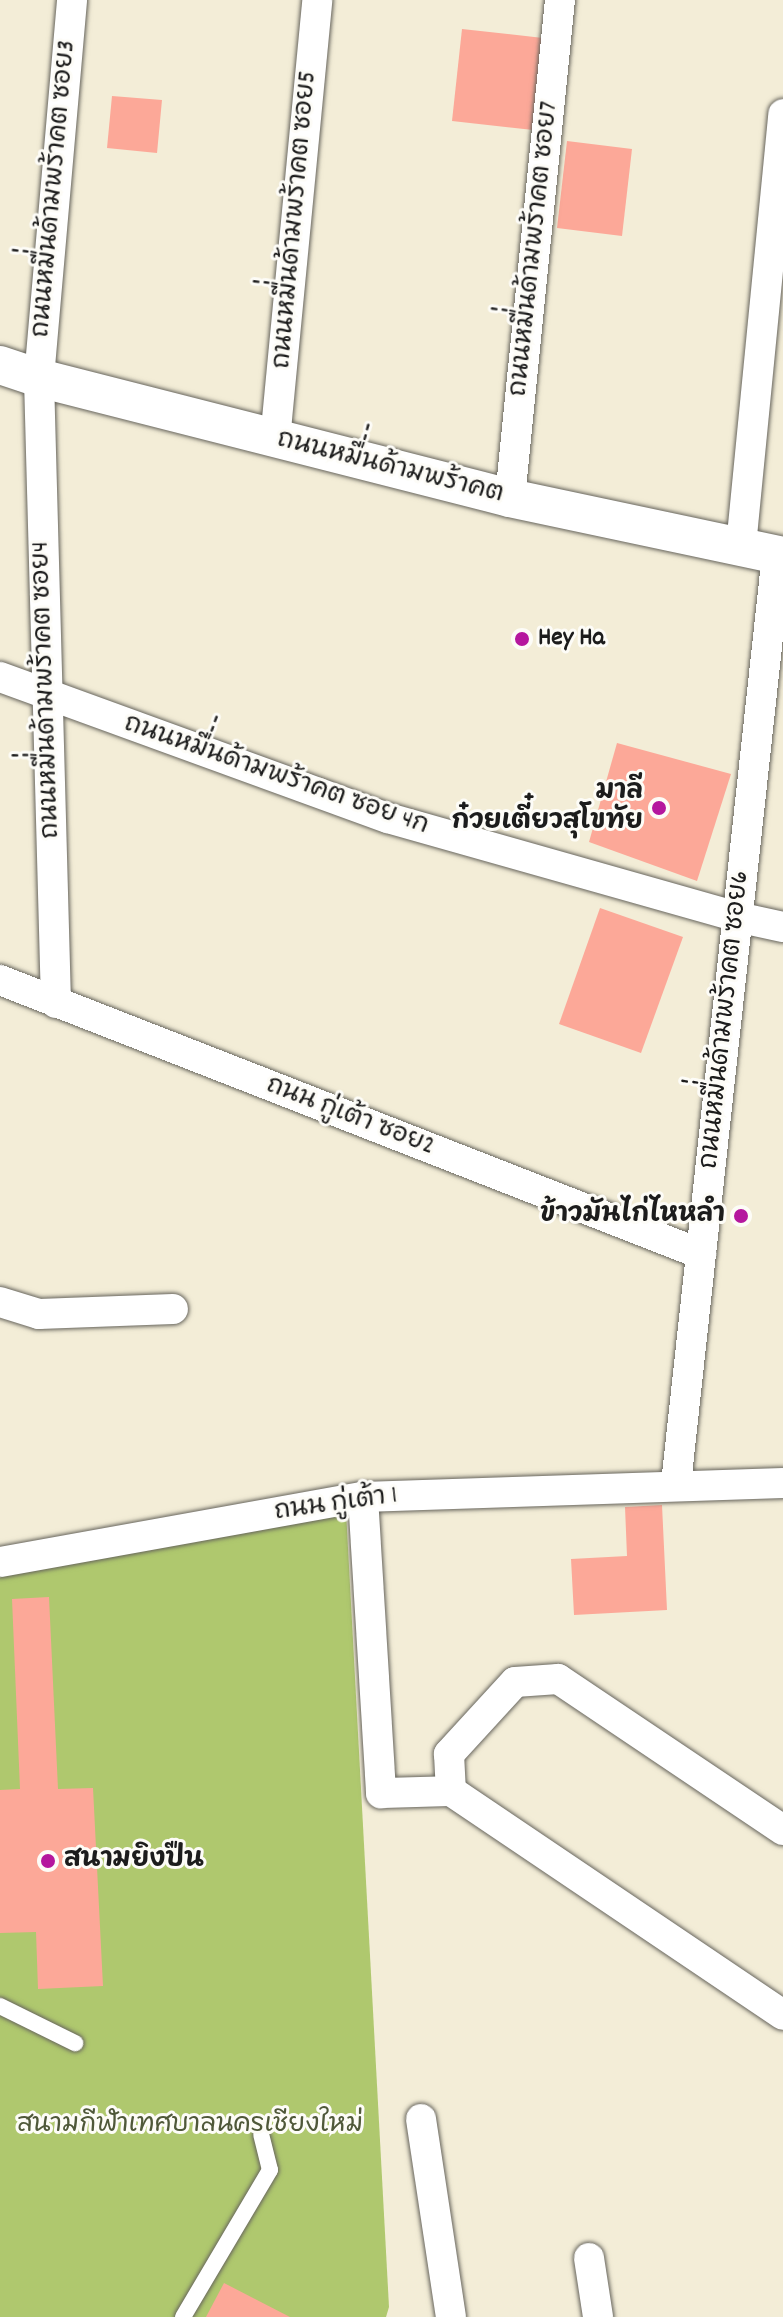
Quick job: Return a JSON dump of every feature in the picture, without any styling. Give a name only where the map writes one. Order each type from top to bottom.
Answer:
[{"type":"street","name":"ถนนหมื่่นด้ามพร้าคต ซอย3","points":[[39,378],[72,0]]},
{"type":"street","name":"ถนนหมื่่นด้ามพร้าคต ซอย5","points":[[275,440],[317,0]]},
{"type":"street","name":"ถนนหมื่่นด้ามพร้าคต ซอย7","points":[[510,498],[560,0]]},
{"type":"street","name":"ถนนหมื่่นด้ามพร้าคต ซอย6","points":[[676,1484],[737,917],[767,553],[783,114]]},
{"type":"street","name":"ถนนหมื่่นด้ามพร้าคต","points":[[0,365],[275,440],[510,498],[767,553]]},
{"type":"street","name":"ถนนหมื่่นด้ามพร้าคต ซอย4","points":[[39,378],[56,1003]]},
{"type":"street","name":"ถนนหมื่่นด้ามพร้าคต ซอย 4ก","points":[[0,677],[388,818],[737,917],[783,927]]},
{"type":"street","name":"ถนน กู่เต้า ซอย2","points":[[0,980],[701,1254]]},
{"type":"street","points":[[0,1302],[39,1314],[173,1309]]},
{"type":"street","name":"ถนน กู่เต้า 1","points":[[0,1562],[363,1497],[676,1484],[783,1483]]},
{"type":"street","points":[[363,1497],[381,1793],[451,1791],[783,2015]]},
{"type":"street","points":[[451,1791],[449,1754],[515,1682],[558,1679],[783,1830]]},
{"type":"street","points":[[421,2119],[451,2317]]},
{"type":"street","points":[[589,2258],[598,2317]]},
{"type":"lane","points":[[0,2006],[75,2043]]},
{"type":"lane","points":[[183,2317],[270,2170],[261,2135]]},
{"type":"green space","name":"สนามกีฬาเทศบาลนครเชียงใหม่","points":[[346,1511],[389,2307],[386,2317],[0,2317],[0,1572]]},
{"type":"building","points":[[462,29],[543,38],[533,130],[452,121]]},
{"type":"building","points":[[112,96],[162,100],[157,153],[107,148]]},
{"type":"building","points":[[567,141],[632,149],[622,236],[557,228]]},
{"type":"building","name":"มาลี ก๋วยเตี๋ยวสุโขทัย","points":[[617,743],[731,774],[697,881],[589,842]]},
{"type":"building","points":[[600,908],[683,937],[641,1053],[559,1024]]},
{"type":"building","points":[[662,1505],[667,1610],[574,1615],[571,1559],[627,1556],[625,1507]]},
{"type":"building","name":"สนามยิงปืน","points":[[49,1597],[58,1789],[93,1788],[103,1986],[38,1989],[36,1932],[0,1933],[0,1790],[20,1789],[12,1599]]},
{"type":"building","points":[[224,2283],[290,2317],[206,2317]]},
{"type":"place","name":"Hey Ha","points":[[522,639]]},
{"type":"place","name":"มาลี ก๋วยเตี๋ยวสุโขทัย","points":[[659,808]]},
{"type":"place","name":"ข้าวมันไก่ไหหลำ","points":[[741,1216]]},
{"type":"place","name":"สนามยิงปืน","points":[[48,1861]]}]
